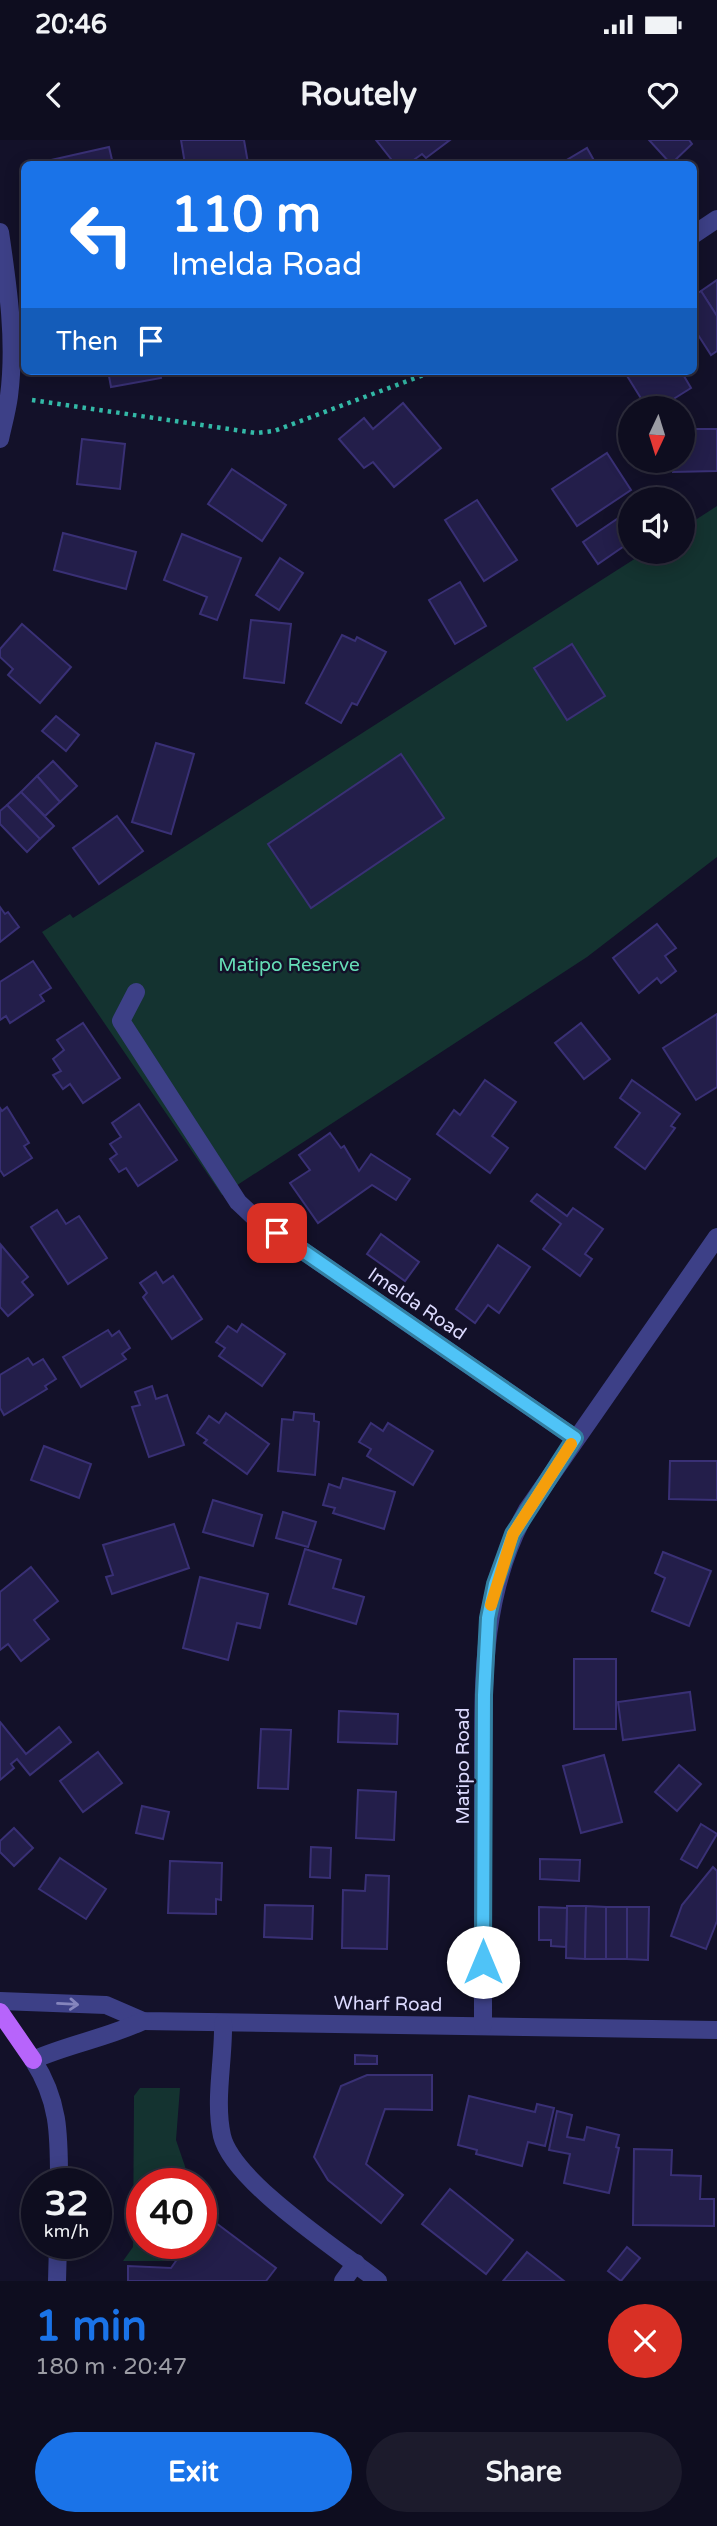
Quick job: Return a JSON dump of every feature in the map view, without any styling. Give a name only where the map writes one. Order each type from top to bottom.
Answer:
[{"type":"main road","points":[[0,2012],[33,2060]]},
{"type":"street","points":[[697,232],[717,219]]},
{"type":"street","points":[[0,232],[11,314],[12,357],[9,397],[0,439]]},
{"type":"street","name":"Imelda Road","points":[[136,992],[121,1021],[237,1202],[255,1218],[575,1438]]},
{"type":"street","name":"Matipo Road","points":[[483,2026],[484,1695],[488,1618],[495,1584],[513,1534],[575,1438],[717,1237]]},
{"type":"street","name":"Wharf Road","points":[[0,2001],[106,2005],[143,2021],[717,2030]]},
{"type":"street","name":"Wharf Road","points":[[33,2060],[66,2045],[110,2036],[143,2021]]},
{"type":"street","points":[[223,2022],[220,2118],[228,2154],[254,2183],[379,2281]]},
{"type":"street","points":[[33,2060],[48,2082],[57,2113],[59,2168]]},
{"type":"street","points":[[57,2281],[58,2259]]},
{"type":"street","points":[[343,2281],[356,2263]]},
{"type":"path","points":[[31,400],[256,433],[274,431],[423,375]]},
{"type":"green space","name":"Matipo Reserve","points":[[717,506],[717,857],[587,957],[222,1195],[42,932],[70,914],[73,918],[627,564],[695,564],[695,520]]},
{"type":"green space","points":[[140,2088],[180,2088],[176,2140],[186,2168],[134,2168],[134,2096]]},
{"type":"green space","points":[[126,2257],[126,2259],[170,2259],[168,2261],[123,2261]]},
{"type":"building","points":[[181,140],[244,140],[248,161],[184,161]]},
{"type":"building","points":[[376,140],[450,140],[426,158],[422,154],[412,161],[393,161]]},
{"type":"building","points":[[649,140],[689,140],[692,144],[674,161],[668,161]]},
{"type":"building","points":[[109,147],[112,161],[51,161]]},
{"type":"building","points":[[587,148],[594,161],[565,161]]},
{"type":"building","points":[[717,280],[717,316],[701,291]]},
{"type":"building","points":[[701,291],[717,316],[717,351],[711,355],[697,333],[697,294]]},
{"type":"building","points":[[109,375],[161,375],[161,378],[111,387]]},
{"type":"building","points":[[626,375],[683,375],[691,388],[678,396],[640,396]]},
{"type":"building","points":[[403,403],[441,448],[394,487],[373,462],[364,468],[339,439],[364,418],[373,429]]},
{"type":"building","points":[[695,429],[717,429],[717,471],[695,472]]},
{"type":"building","points":[[82,439],[125,444],[120,489],[77,484]]},
{"type":"building","points":[[607,453],[629,487],[618,487],[618,499],[577,526],[552,489]]},
{"type":"building","points":[[232,469],[286,505],[262,541],[208,504]]},
{"type":"building","points":[[477,500],[517,560],[484,581],[445,520]]},
{"type":"building","points":[[617,519],[618,550],[598,564],[583,542]]},
{"type":"building","points":[[63,533],[136,552],[126,589],[54,570]]},
{"type":"building","points":[[182,534],[241,558],[217,620],[200,614],[207,597],[164,580]]},
{"type":"building","points":[[280,558],[303,573],[279,610],[256,595]]},
{"type":"building","points":[[460,582],[486,626],[455,644],[429,600]]},
{"type":"building","points":[[251,620],[291,624],[284,683],[244,678]]},
{"type":"building","points":[[22,624],[71,667],[40,703],[8,675],[13,669],[0,657],[0,649]]},
{"type":"building","points":[[342,635],[355,641],[357,637],[386,652],[357,705],[352,703],[341,723],[306,703]]},
{"type":"building","points":[[572,644],[605,696],[567,720],[534,668]]},
{"type":"building","points":[[56,716],[79,735],[66,751],[42,731]]},
{"type":"building","points":[[156,743],[194,754],[171,834],[132,822]]},
{"type":"building","points":[[401,754],[444,818],[311,908],[268,844]]},
{"type":"building","points":[[53,761],[77,786],[60,802],[37,776]]},
{"type":"building","points":[[37,776],[60,802],[45,816],[21,792]]},
{"type":"building","points":[[21,792],[54,826],[40,839],[7,805]]},
{"type":"building","points":[[7,805],[40,839],[27,852],[0,824],[0,811]]},
{"type":"building","points":[[117,816],[143,851],[99,884],[73,848]]},
{"type":"building","points":[[0,907],[5,914],[8,912],[19,927],[0,942]]},
{"type":"building","points":[[657,924],[676,948],[665,956],[676,971],[661,983],[657,978],[639,993],[613,958]]},
{"type":"building","points":[[33,961],[51,988],[40,995],[44,1001],[10,1023],[6,1016],[0,1020],[0,982]]},
{"type":"building","points":[[717,1014],[717,1087],[696,1100],[663,1048]]},
{"type":"building","points":[[83,1023],[120,1078],[83,1103],[70,1084],[63,1089],[53,1075],[61,1071],[53,1059],[64,1050],[57,1040]]},
{"type":"building","points":[[581,1023],[610,1059],[584,1079],[555,1043]]},
{"type":"building","points":[[485,1080],[516,1102],[492,1136],[508,1148],[490,1173],[437,1134],[454,1110],[460,1115]]},
{"type":"building","points":[[632,1080],[680,1114],[671,1126],[675,1128],[645,1169],[615,1147],[640,1113],[620,1098]]},
{"type":"building","points":[[139,1104],[177,1160],[138,1186],[126,1168],[119,1172],[110,1159],[117,1154],[110,1144],[121,1137],[112,1123]]},
{"type":"building","points":[[7,1107],[29,1143],[24,1146],[32,1158],[4,1176],[0,1170],[0,1108],[2,1111]]},
{"type":"building","points":[[330,1133],[341,1148],[344,1146],[359,1171],[371,1154],[410,1179],[396,1200],[372,1185],[318,1223],[290,1183],[310,1170],[299,1155]]},
{"type":"building","points":[[537,1194],[567,1216],[573,1208],[603,1229],[585,1254],[592,1259],[580,1276],[543,1249],[561,1224],[531,1201]]},
{"type":"building","points":[[57,1210],[66,1224],[79,1216],[107,1258],[68,1284],[31,1227]]},
{"type":"building","points":[[381,1234],[419,1262],[405,1281],[367,1254]]},
{"type":"building","points":[[1,1245],[28,1277],[22,1282],[33,1295],[8,1316],[0,1307]]},
{"type":"building","points":[[498,1245],[530,1267],[499,1313],[488,1305],[475,1323],[456,1309]]},
{"type":"building","points":[[156,1272],[163,1283],[173,1276],[202,1319],[172,1339],[143,1297],[147,1293],[140,1283]]},
{"type":"building","points":[[242,1324],[285,1354],[262,1386],[219,1356],[225,1348],[216,1342],[228,1326],[237,1332]]},
{"type":"building","points":[[108,1330],[112,1336],[119,1331],[130,1348],[122,1354],[126,1359],[81,1387],[63,1357]]},
{"type":"building","points":[[28,1358],[33,1365],[43,1359],[56,1379],[45,1386],[47,1389],[4,1415],[0,1408],[0,1375]]},
{"type":"building","points":[[152,1386],[156,1399],[167,1395],[184,1445],[149,1457],[132,1407],[140,1405],[135,1392]]},
{"type":"building","points":[[294,1412],[314,1414],[314,1421],[319,1422],[315,1475],[278,1471],[282,1419],[293,1420]]},
{"type":"building","points":[[226,1413],[269,1444],[247,1474],[204,1443],[207,1440],[197,1433],[209,1416],[219,1423]]},
{"type":"building","points":[[371,1423],[383,1431],[388,1423],[433,1451],[413,1485],[367,1456],[371,1449],[359,1442]]},
{"type":"building","points":[[44,1446],[91,1464],[79,1498],[31,1480]]},
{"type":"building","points":[[670,1461],[717,1461],[717,1500],[669,1499]]},
{"type":"building","points":[[343,1478],[395,1492],[384,1529],[333,1513],[335,1508],[323,1505],[329,1484],[340,1488]]},
{"type":"building","points":[[213,1500],[262,1515],[253,1546],[203,1532]]},
{"type":"building","points":[[283,1512],[316,1522],[308,1547],[276,1538]]},
{"type":"building","points":[[174,1524],[189,1568],[112,1594],[106,1577],[113,1575],[103,1545]]},
{"type":"building","points":[[305,1549],[341,1560],[333,1588],[364,1597],[356,1624],[289,1604]]},
{"type":"building","points":[[663,1552],[711,1571],[689,1626],[652,1611],[665,1578],[655,1573]]},
{"type":"building","points":[[31,1567],[58,1601],[34,1620],[49,1639],[21,1661],[8,1644],[0,1650],[0,1592]]},
{"type":"building","points":[[200,1577],[268,1594],[260,1628],[237,1623],[228,1660],[183,1648]]},
{"type":"building","points":[[574,1659],[616,1659],[616,1729],[574,1729]]},
{"type":"building","points":[[690,1692],[695,1730],[623,1740],[618,1702]]},
{"type":"building","points":[[339,1711],[398,1714],[397,1744],[338,1742]]},
{"type":"building","points":[[0,1722],[26,1754],[59,1727],[71,1742],[30,1775],[17,1759],[11,1764],[14,1768],[0,1780]]},
{"type":"building","points":[[261,1729],[291,1730],[288,1789],[258,1788]]},
{"type":"building","points":[[98,1752],[122,1783],[83,1812],[60,1781]]},
{"type":"building","points":[[604,1755],[622,1822],[581,1833],[563,1766]]},
{"type":"building","points":[[679,1765],[701,1784],[677,1811],[655,1792]]},
{"type":"building","points":[[358,1790],[396,1792],[394,1840],[356,1838]]},
{"type":"building","points":[[142,1806],[169,1812],[163,1839],[136,1833]]},
{"type":"building","points":[[701,1824],[717,1834],[697,1868],[681,1859]]},
{"type":"building","points":[[14,1828],[33,1848],[14,1866],[0,1852],[0,1841]]},
{"type":"building","points":[[311,1847],[331,1848],[330,1878],[310,1877]]},
{"type":"building","points":[[60,1858],[106,1889],[86,1919],[39,1889]]},
{"type":"building","points":[[540,1859],[580,1860],[579,1881],[540,1879]]},
{"type":"building","points":[[170,1861],[222,1863],[221,1900],[216,1899],[216,1914],[168,1913]]},
{"type":"building","points":[[713,1867],[717,1871],[717,1921],[706,1949],[671,1936],[682,1905]]},
{"type":"building","points":[[366,1875],[389,1876],[387,1949],[342,1948],[343,1890],[365,1891]]},
{"type":"building","points":[[265,1905],[313,1906],[312,1939],[264,1937]]},
{"type":"building","points":[[567,1906],[586,1906],[585,1959],[566,1958]]},
{"type":"building","points":[[586,1906],[606,1907],[606,1959],[585,1959]]},
{"type":"building","points":[[539,1907],[567,1908],[566,1947],[551,1946],[551,1940],[539,1940]]},
{"type":"building","points":[[606,1907],[627,1907],[627,1959],[606,1959]]},
{"type":"building","points":[[627,1907],[649,1907],[648,1960],[627,1959]]},
{"type":"building","points":[[355,2055],[377,2056],[377,2064],[355,2064]]},
{"type":"building","points":[[367,2075],[432,2075],[432,2110],[385,2109],[366,2164],[403,2195],[381,2223],[328,2180],[314,2157],[341,2086]]},
{"type":"building","points":[[469,2096],[535,2112],[537,2104],[554,2108],[545,2146],[528,2142],[522,2166],[476,2154],[477,2150],[458,2145]]},
{"type":"building","points":[[557,2111],[572,2115],[567,2137],[584,2140],[587,2127],[619,2135],[616,2147],[619,2148],[609,2193],[564,2183],[570,2154],[549,2150]]},
{"type":"building","points":[[634,2149],[672,2150],[671,2175],[701,2176],[700,2199],[714,2199],[714,2226],[633,2225]]},
{"type":"building","points":[[450,2189],[513,2240],[486,2274],[422,2224]]},
{"type":"building","points":[[217,2224],[276,2268],[266,2281],[128,2281],[128,2266],[171,2268],[177,2259],[217,2259]]},
{"type":"building","points":[[627,2247],[640,2258],[621,2281],[608,2271]]},
{"type":"building","points":[[527,2252],[564,2281],[503,2281]]},
{"type":"slow traffic","points":[[491,1605],[495,1584],[513,1534],[571,1444]]},
{"type":"route","points":[[277,1233],[575,1438],[513,1534],[495,1584],[488,1618],[484,1695],[483,1962]]}]
